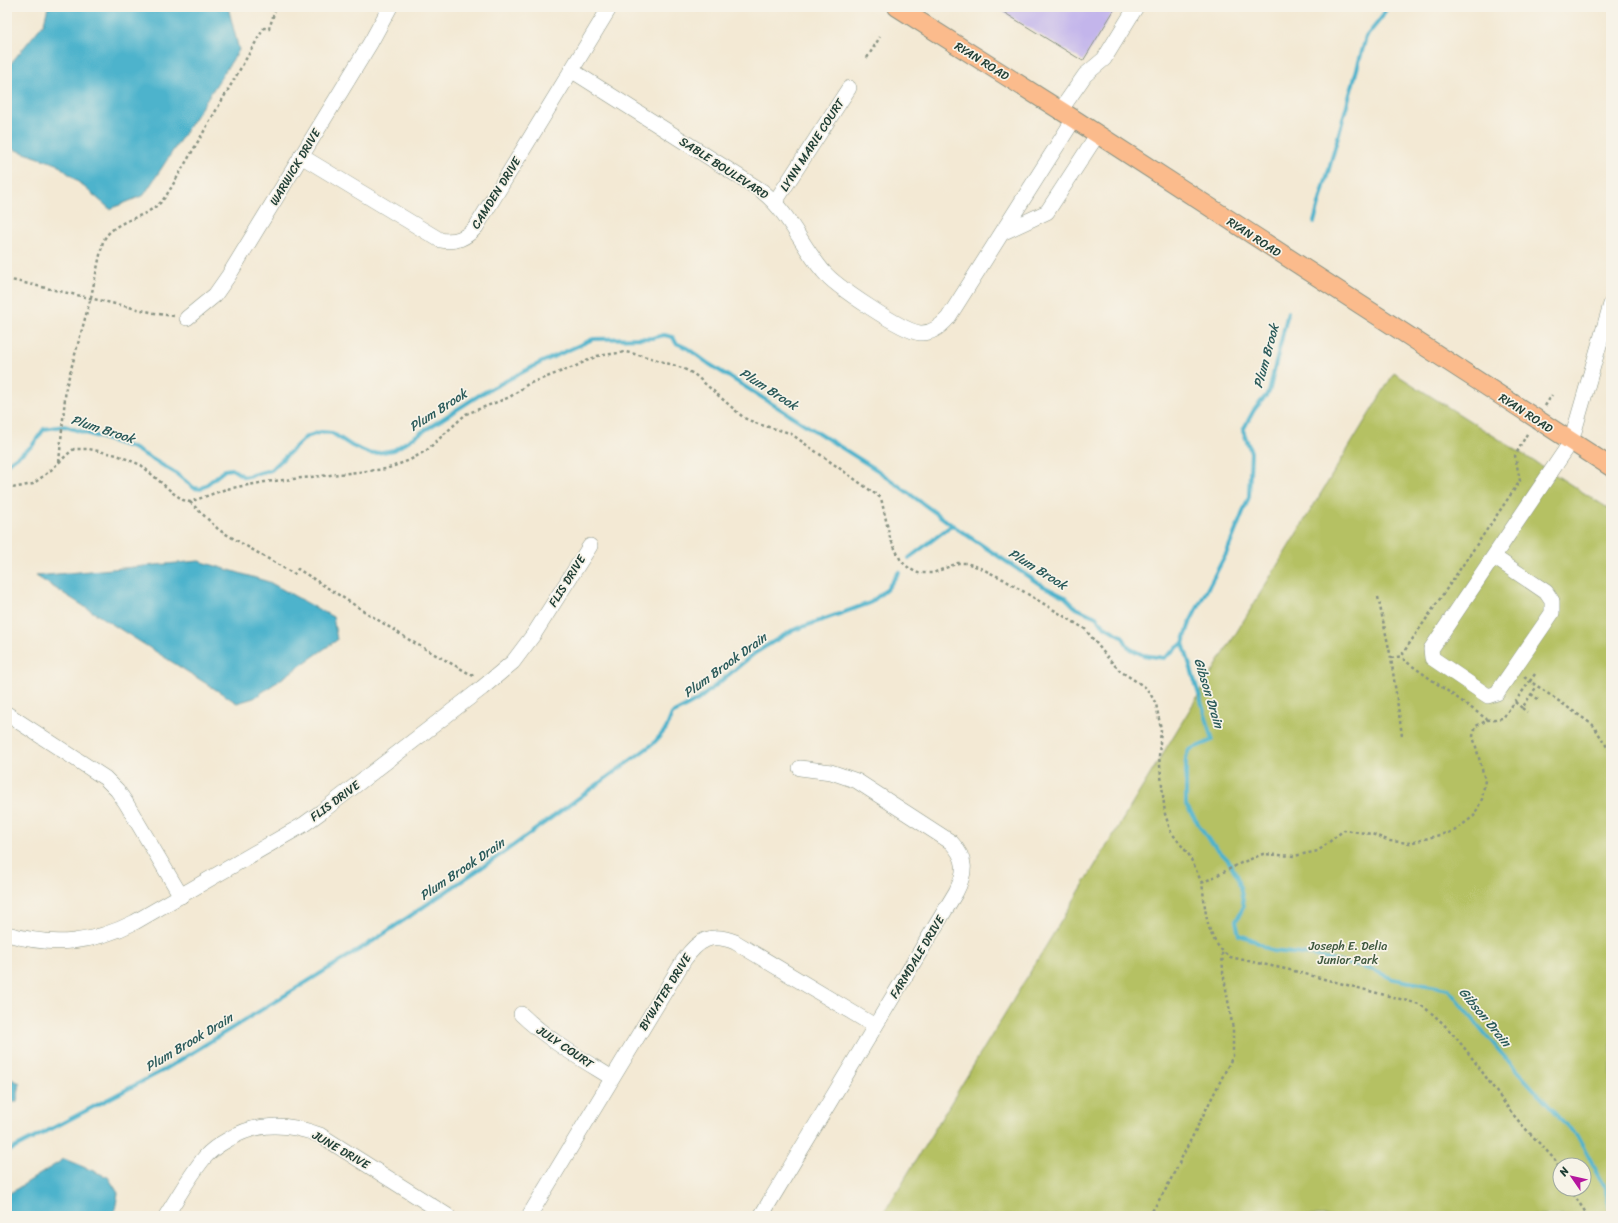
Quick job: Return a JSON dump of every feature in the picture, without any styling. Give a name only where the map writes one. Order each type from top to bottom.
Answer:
[{"type":"main road","name":"RYAN ROAD","points":[[898,7],[1611,467]]},
{"type":"street","name":"WARWICK DRIVE","points":[[187,318],[215,295],[229,275],[371,42],[390,7]]},
{"type":"street","name":"CAMDEN DRIVE","points":[[302,156],[440,240],[458,240],[469,235],[476,227],[610,7]]},
{"type":"street","name":"SABLE BOULEVARD","points":[[571,70],[752,184],[775,202],[823,271],[844,290],[902,327],[921,333],[931,332],[941,326],[948,318],[1004,232],[1067,115],[1085,75],[1104,59],[1136,7]]},
{"type":"street","name":"LYNN MARIE COURT","points":[[775,202],[849,88]]},
{"type":"street","points":[[1004,232],[1047,212],[1097,135]]},
{"type":"street","points":[[1494,557],[1546,592],[1552,601],[1552,613],[1497,693],[1488,696],[1432,658],[1431,649],[1571,442],[1611,304]]},
{"type":"street","name":"FLIS DRIVE","points":[[7,934],[39,942],[57,943],[99,937],[124,928],[284,836],[321,812],[482,688],[513,662],[524,650],[590,546]]},
{"type":"street","points":[[7,714],[90,767],[117,790],[181,896]]},
{"type":"street","name":"FARMDALE DRIVE","points":[[761,1216],[956,892],[964,870],[962,858],[958,849],[942,836],[857,781],[832,772],[800,768]]},
{"type":"street","name":"BYWATER DRIVE","points":[[529,1216],[687,955],[699,943],[708,938],[726,938],[735,942],[876,1026]]},
{"type":"street","name":"JULY COURT","points":[[521,1014],[538,1030],[553,1041],[612,1078]]},
{"type":"street","name":"JUNE DRIVE","points":[[166,1216],[206,1156],[238,1133],[255,1127],[272,1125],[304,1129],[320,1135],[448,1216]]},
{"type":"path","points":[[59,462],[66,387],[91,298],[103,241],[108,233],[115,227],[156,207],[171,188],[264,28],[269,29],[276,7]]},
{"type":"path","points":[[867,58],[880,37]]},
{"type":"path","points":[[7,279],[158,314],[187,318]]},
{"type":"path","points":[[190,502],[226,489],[265,482],[386,469],[410,460],[427,450],[466,414],[510,397],[528,384],[576,366],[597,356],[626,352],[682,368],[694,374],[744,418],[758,424],[790,433],[882,498],[893,544],[901,561],[910,569],[918,573],[933,573],[958,563],[966,563],[978,567],[1003,579],[1085,629],[1108,658],[1120,670],[1144,687],[1156,704],[1161,729],[1158,756],[1164,814],[1171,832],[1189,855],[1202,883],[1205,915],[1210,933],[1222,952],[1230,958],[1290,970],[1419,1004],[1430,1011],[1450,1031],[1490,1081],[1506,1106],[1552,1157]]},
{"type":"path","points":[[7,489],[33,484],[74,449],[89,449],[117,455],[141,465],[173,493],[183,500],[190,502],[219,530],[294,574],[298,569],[411,641],[472,675],[482,688]]},
{"type":"path","points":[[1378,597],[1391,658],[1402,735]]},
{"type":"path","points":[[1391,658],[1403,656]]},
{"type":"path","points":[[1202,883],[1241,863],[1263,854],[1294,856],[1318,851],[1344,830],[1372,834],[1390,841],[1410,843],[1454,831],[1474,816],[1482,799],[1485,780],[1474,736],[1476,726],[1488,720],[1503,718],[1535,674]]},
{"type":"path","points":[[1530,681],[1593,725],[1611,754]]},
{"type":"path","points":[[1522,708],[1537,686]]},
{"type":"path","points":[[1531,694],[1538,699]]},
{"type":"path","points":[[1515,702],[1527,712]]},
{"type":"path","points":[[1149,1216],[1166,1189],[1233,1056],[1233,1029],[1223,972],[1222,952]]},
{"type":"path","points":[[1575,1197],[1588,1216]]},
{"type":"green space","name":"Joseph E. Delia Junior Park","points":[[1394,373],[1611,510],[1611,1216],[882,1216]]},
{"type":"water","points":[[48,7],[228,7],[239,50],[144,195],[110,209],[57,164],[7,147],[7,68],[44,23]]},
{"type":"water","points":[[199,561],[269,582],[333,617],[337,640],[254,698],[237,703],[36,576]]},
{"type":"water","points":[[7,1077],[20,1083],[17,1101],[7,1104]]},
{"type":"water","points":[[64,1159],[108,1177],[118,1193],[114,1216],[7,1216],[7,1195]]},
{"type":"building","points":[[995,7],[1116,7],[1083,61]]},
{"type":"waterway","name":"Plum Brook","points":[[1314,222],[1366,37],[1382,17],[1387,7]]},
{"type":"waterway","name":"Plum Brook","points":[[7,464],[32,446],[44,429],[64,426],[133,448],[174,472],[194,488],[201,489],[225,470],[232,469],[244,477],[271,470],[306,437],[321,432],[332,433],[352,446],[371,454],[394,450],[481,394],[542,362],[593,339],[652,338],[664,335],[673,337],[676,343],[687,348],[709,364],[877,470],[952,525],[1041,585],[1065,597],[1076,608],[1096,617],[1105,627],[1122,636],[1129,648],[1143,655],[1164,658],[1183,643],[1191,620],[1227,552],[1249,497],[1251,452],[1243,430],[1254,410],[1269,392],[1288,312]]},
{"type":"waterway","name":"Plum Brook Drain","points":[[909,558],[952,525]]},
{"type":"waterway","name":"Plum Brook Drain","points":[[7,1152],[164,1070],[373,941],[503,853],[653,744],[666,729],[672,714],[698,700],[755,653],[791,631],[870,603],[887,589],[899,572]]},
{"type":"waterway","name":"Gibson Drain","points":[[1183,643],[1213,740],[1189,750],[1186,757],[1186,805],[1208,839],[1228,860],[1238,877],[1244,906],[1236,921],[1239,935],[1251,939],[1272,951],[1311,955],[1373,970],[1393,979],[1448,989],[1501,1053],[1577,1135],[1604,1185],[1611,1213]]}]
